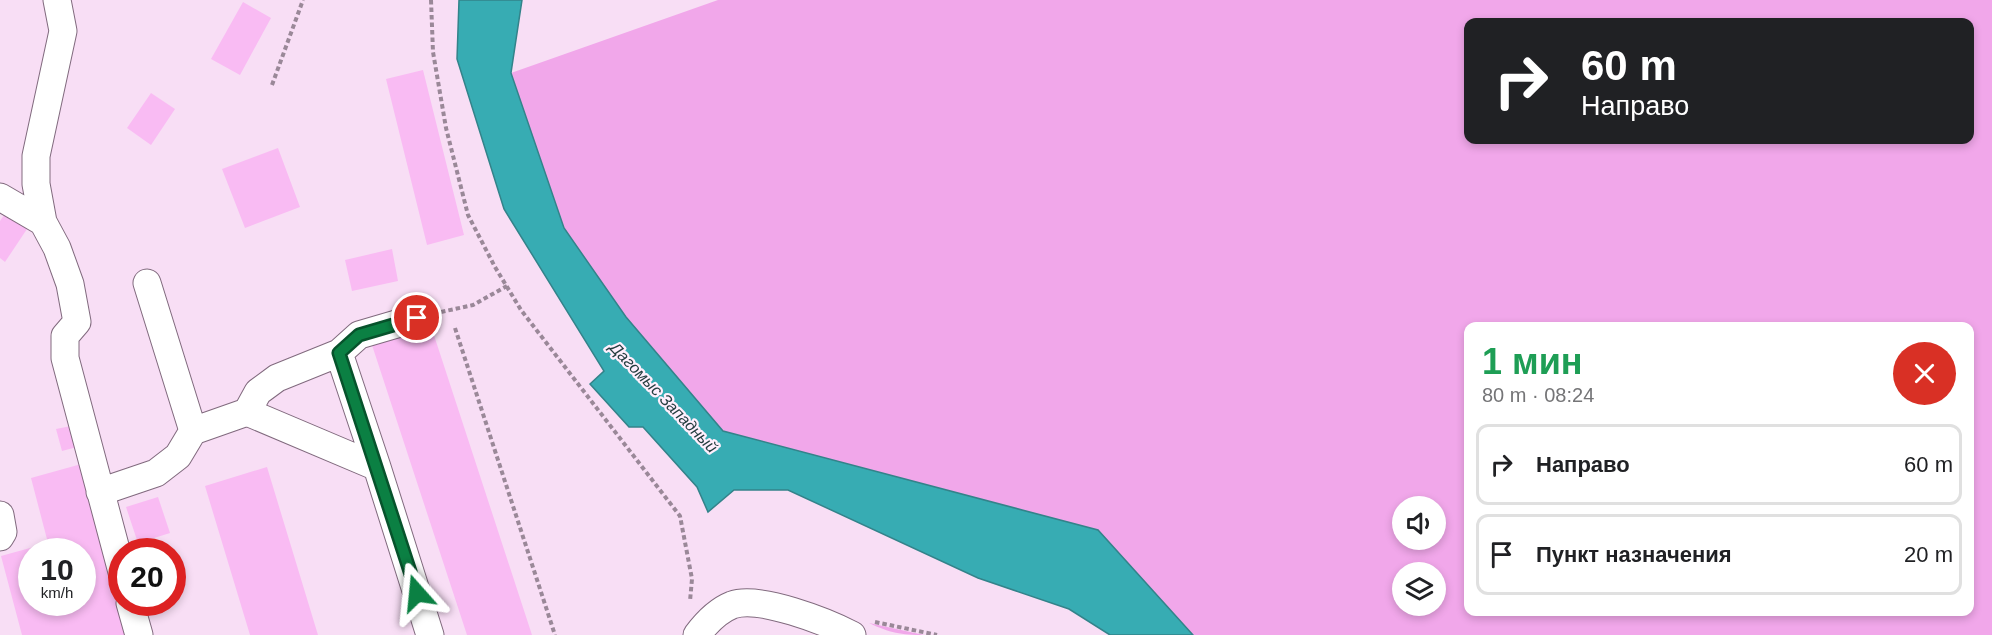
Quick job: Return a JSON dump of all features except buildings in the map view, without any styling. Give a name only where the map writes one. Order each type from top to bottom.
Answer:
[{"type":"street","points":[[57,0],[63,31],[36,156],[36,184],[43,222],[57,248],[70,284],[77,322],[65,336],[65,358],[113,538]]},
{"type":"street","points":[[0,197],[43,222]]},
{"type":"street","points":[[147,283],[193,431]]},
{"type":"street","points":[[100,492],[156,473],[178,456],[193,431],[247,412],[258,392],[277,378],[339,353],[359,335],[417,318]]},
{"type":"street","points":[[339,353],[430,635]]},
{"type":"street","points":[[247,412],[377,467]]},
{"type":"street","points":[[0,515],[3,532],[0,537]]},
{"type":"street","points":[[693,624],[733,604],[748,602],[769,605],[811,618],[852,635]]},
{"type":"street","points":[[134,616],[139,635]]},
{"type":"path","points":[[272,85],[303,0]]},
{"type":"path","points":[[431,0],[433,52],[440,95],[468,215],[495,267],[521,309],[680,516],[692,579],[693,624]]},
{"type":"path","points":[[417,318],[473,305],[507,286]]},
{"type":"path","points":[[455,328],[555,635]]},
{"type":"shaded area","points":[[718,0],[1992,0],[1992,635],[1193,635],[1098,530],[723,431],[626,317],[564,228],[511,73]]},
{"type":"shaded area","points":[[869,623],[924,635],[896,633]]},
{"type":"water","name":"Дагомыс Западный","points":[[459,0],[522,0],[511,73],[564,228],[626,317],[723,431],[1098,530],[1193,635],[1110,635],[1069,609],[978,578],[788,490],[734,490],[708,512],[697,487],[643,427],[629,427],[590,384],[604,371],[504,209],[457,59]]},
{"type":"route","points":[[417,318],[359,335],[339,353],[417,593]]}]
